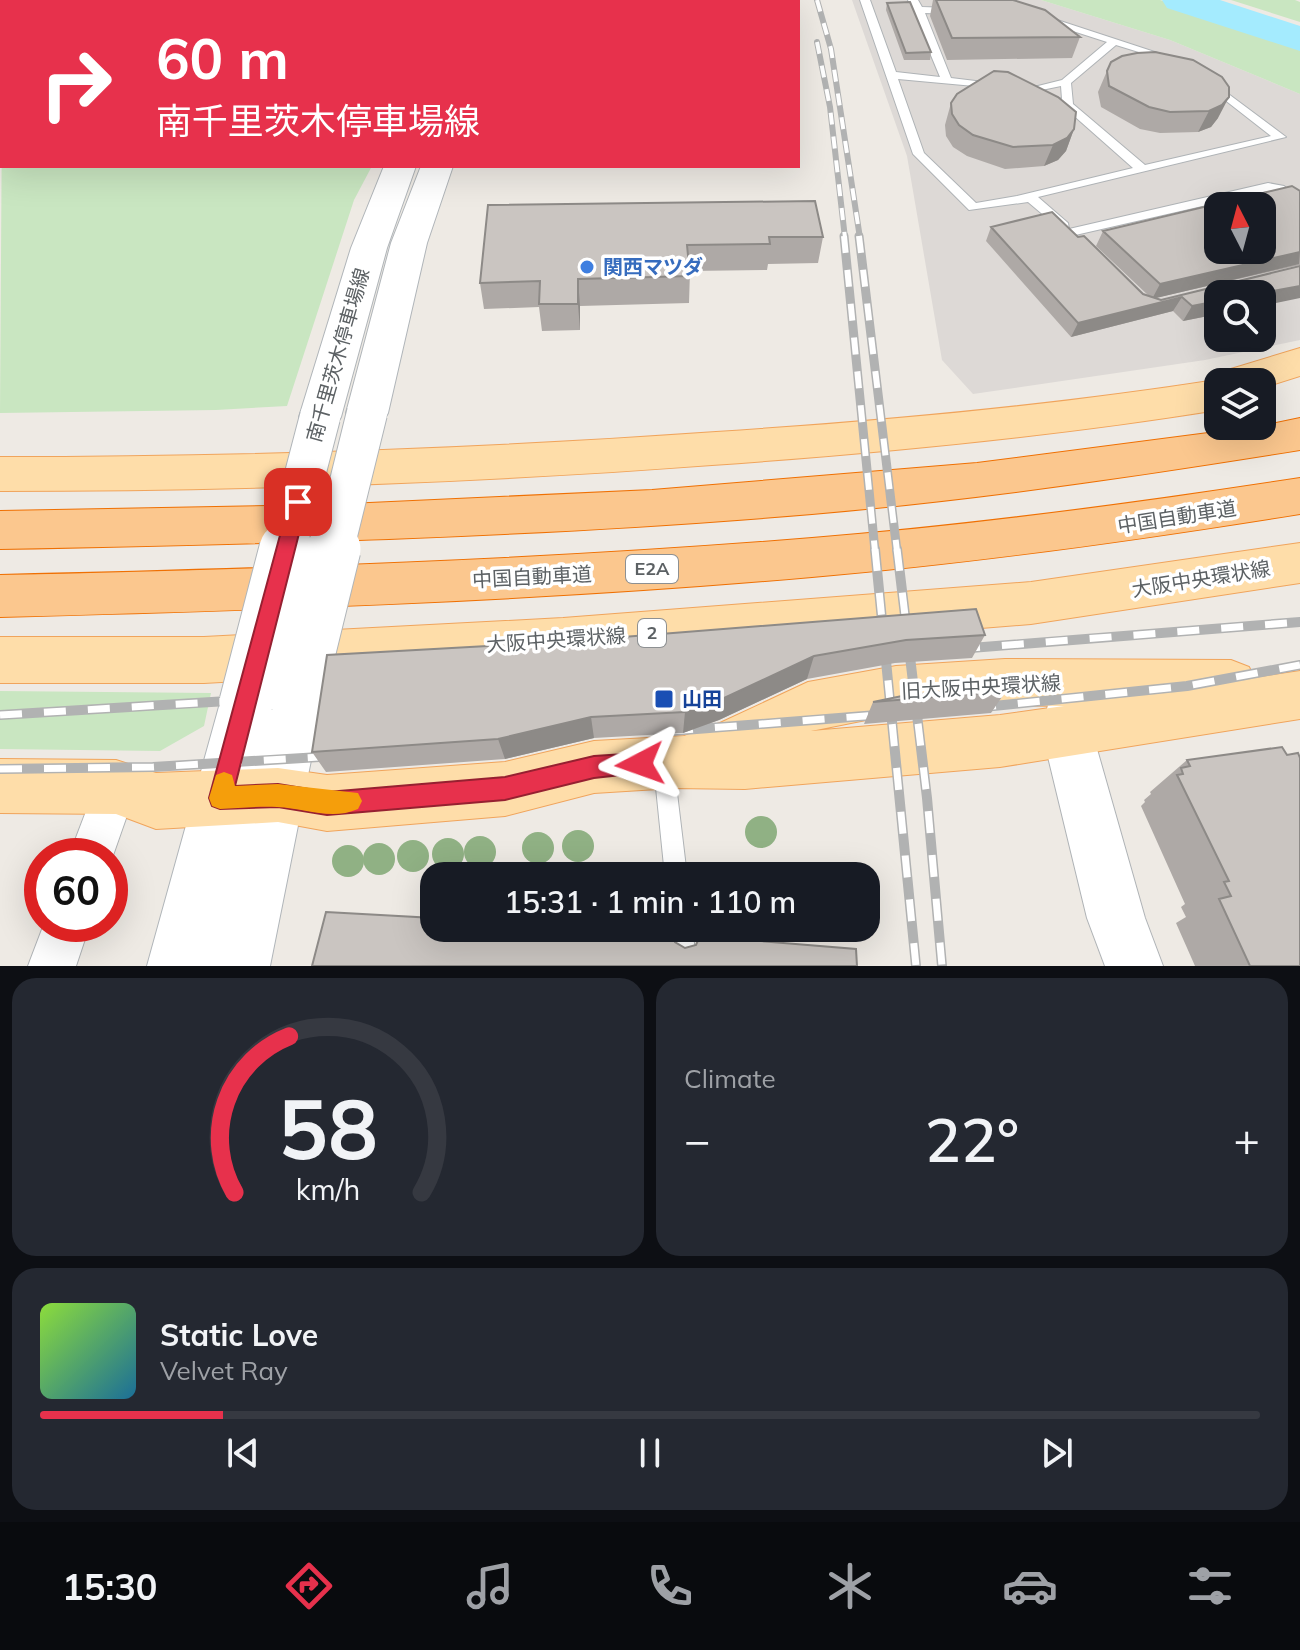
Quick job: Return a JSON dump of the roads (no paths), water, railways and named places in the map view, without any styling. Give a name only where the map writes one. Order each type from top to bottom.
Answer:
[{"type":"highway","points":[[0,530],[256,526],[541,514],[938,486],[1195,452],[1300,434]]},
{"type":"highway","name":"中国自動車道","points":[[0,596],[257,590],[607,573],[954,546],[1109,527],[1300,496]]},
{"type":"main road","name":"南千里茨木停車場線","points":[[239,966],[278,795],[272,701],[320,417],[369,248],[399,168]]},
{"type":"main road","name":"南千里茨木停車場線","points":[[178,966],[220,798],[272,701],[367,413],[409,243],[436,168]]},
{"type":"main road","points":[[1276,369],[1300,362]]},
{"type":"main road","points":[[1276,386],[1300,382]]},
{"type":"main road","points":[[1161,405],[1204,391]]},
{"type":"main road","points":[[0,474],[268,472],[560,461],[941,431],[1204,397]]},
{"type":"main road","name":"大阪中央環状線","points":[[0,660],[204,660],[516,643],[1031,603],[1300,563]]},
{"type":"main road","name":"2","points":[[1031,603],[1300,589]]},
{"type":"main road","name":"旧大阪中央環状線","points":[[669,762],[727,747],[808,706],[896,690],[1097,682],[1300,687]]},
{"type":"main road","name":"旧大阪中央環状線","points":[[0,786],[116,787],[156,801],[278,795],[327,803],[505,789],[594,767],[669,762],[745,763],[1000,741],[1066,728],[1300,695]]},
{"type":"street","points":[[1097,682],[1076,695],[1069,709],[1066,728],[1116,918],[1134,966]]},
{"type":"street","points":[[98,838],[116,787]]},
{"type":"street","points":[[52,966],[61,942]]},
{"type":"lane","points":[[865,0],[894,75],[919,154],[973,207],[1280,137],[1195,72]]},
{"type":"lane","points":[[916,5],[947,81]]},
{"type":"lane","points":[[916,5],[966,12]]},
{"type":"lane","points":[[1028,14],[1182,62]]},
{"type":"lane","points":[[1027,90],[1066,82],[1115,41]]},
{"type":"lane","points":[[894,75],[1001,87]]},
{"type":"lane","points":[[1066,82],[1068,105]]},
{"type":"lane","points":[[1014,88],[1068,105],[1141,168]]},
{"type":"lane","points":[[1071,232],[1268,187],[1280,189],[1300,205]]},
{"type":"lane","points":[[1023,197],[1036,201],[1082,243]]},
{"type":"lane","points":[[669,762],[675,862]]},
{"type":"lane","points":[[683,942],[684,951]]},
{"type":"waterway","points":[[1181,0],[1300,39]]},
{"type":"railway","points":[[817,0],[831,49],[860,238]]},
{"type":"railway","points":[[817,42],[830,107],[845,238]]},
{"type":"railway","points":[[844,236],[875,551]]},
{"type":"railway","points":[[859,236],[897,551]]},
{"type":"railway","points":[[875,549],[916,966]]},
{"type":"railway","points":[[897,549],[927,798],[942,966]]},
{"type":"railway","points":[[958,649],[1300,622]]},
{"type":"railway","points":[[974,708],[1187,686],[1300,665]]},
{"type":"railway","points":[[0,715],[343,694]]},
{"type":"railway","points":[[671,731],[890,714]]},
{"type":"railway","points":[[0,769],[153,767],[336,756]]},
{"type":"place","name":"関西マツダ","points":[[587,267]]},
{"type":"place","name":"山田","points":[[664,699]]}]
